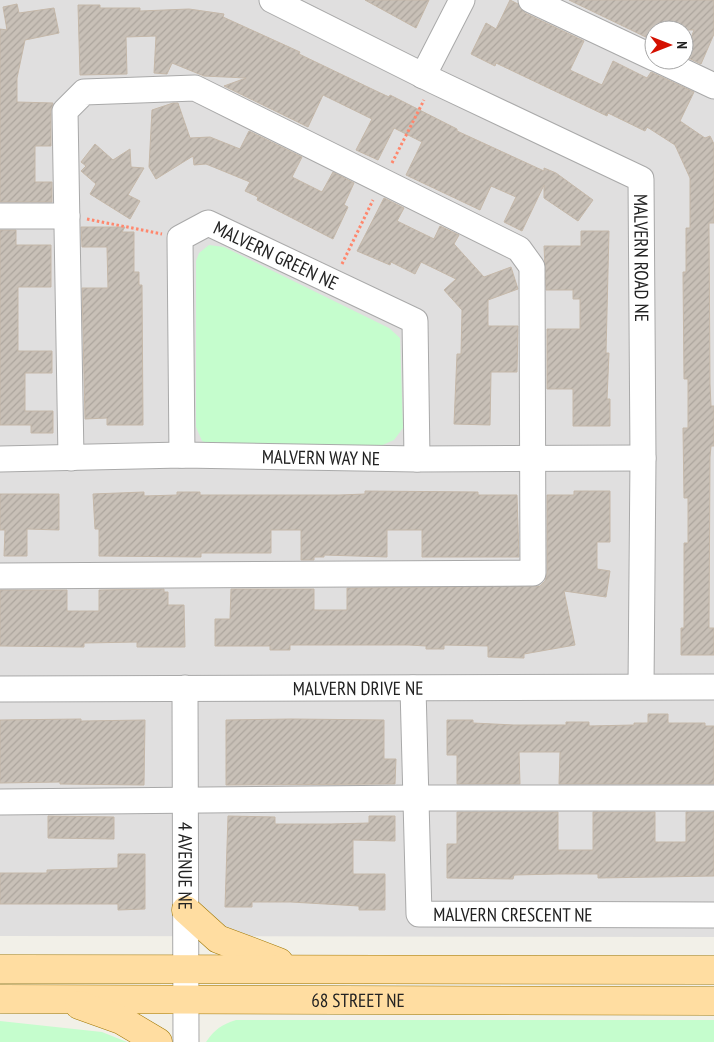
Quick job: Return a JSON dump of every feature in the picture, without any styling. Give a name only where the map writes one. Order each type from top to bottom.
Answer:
[{"type":"main road","points":[[186,910],[218,939],[297,968]]},
{"type":"main road","name":"68 STREET NE","points":[[0,969],[714,970]]},
{"type":"main road","points":[[61,998],[121,1020],[158,1042]]},
{"type":"main road","name":"68 STREET NE","points":[[0,999],[714,1001]]},
{"type":"street","name":"MALVERN ROAD NE","points":[[272,0],[423,76],[641,179],[643,458],[641,686]]},
{"type":"street","points":[[423,76],[462,0]]},
{"type":"street","points":[[532,0],[644,53]]},
{"type":"street","points":[[680,70],[714,86]]},
{"type":"street","points":[[0,576],[533,573],[532,267],[519,249],[195,88],[84,92],[66,111],[71,458]]},
{"type":"street","points":[[0,216],[67,216]]},
{"type":"street","name":"MALVERN GREEN NE","points":[[180,238],[208,223],[415,321],[418,459]]},
{"type":"street","points":[[180,238],[182,455]]},
{"type":"street","name":"MALVERN WAY NE","points":[[0,459],[182,455],[418,459],[643,458]]},
{"type":"street","name":"MALVERN DRIVE NE","points":[[0,689],[714,686]]},
{"type":"street","name":"4 AVENUE NE","points":[[185,688],[186,1042]]},
{"type":"street","name":"MALVERN CRESCENT NE","points":[[413,688],[419,914],[714,916]]},
{"type":"street","points":[[0,802],[186,799],[714,798]]},
{"type":"path","points":[[67,216],[180,238]]},
{"type":"shaded area","points":[[0,0],[714,0],[714,937],[0,936]]},
{"type":"green space","points":[[209,245],[224,247],[389,328],[400,338],[403,428],[394,440],[378,447],[211,445],[202,441],[196,427],[196,261],[199,253]]},
{"type":"green space","points":[[236,1020],[714,1020],[714,1042],[206,1042],[219,1028]]},
{"type":"green space","points":[[0,1021],[102,1032],[127,1042],[0,1042]]},
{"type":"building","points":[[365,0],[429,0],[416,28]]},
{"type":"building","points":[[510,0],[518,4],[525,13],[584,41],[570,70],[602,85],[613,61],[647,78],[651,72],[694,92],[680,121],[705,138],[710,136],[714,144],[714,223],[709,223],[710,384],[711,406],[714,406],[714,446],[711,446],[710,457],[709,628],[714,628],[714,655],[681,655],[681,628],[684,628],[684,543],[688,543],[688,498],[684,498],[683,428],[688,428],[688,379],[684,379],[683,272],[686,272],[686,228],[690,228],[690,178],[675,145],[647,127],[645,131],[608,113],[607,116],[496,63],[495,66],[471,54],[486,23],[496,29]]},
{"type":"building","points":[[569,0],[714,0],[714,34],[701,64],[694,61],[694,20],[644,20],[644,36]]},
{"type":"building","points":[[17,4],[19,13],[54,8],[59,33],[25,40],[17,78],[17,102],[53,103],[51,111],[51,146],[35,146],[35,182],[52,182],[52,202],[0,202],[0,29],[7,30],[3,7]]},
{"type":"building","points":[[78,5],[100,5],[100,8],[140,8],[140,11],[189,9],[224,14],[223,17],[300,52],[299,54],[374,90],[389,97],[390,95],[457,129],[457,131],[544,171],[544,168],[556,173],[593,200],[578,221],[544,198],[544,185],[522,231],[504,222],[516,197],[491,186],[480,210],[406,175],[422,142],[394,128],[378,160],[356,150],[372,119],[323,95],[308,127],[224,86],[246,78],[204,76],[172,63],[167,74],[154,73],[156,36],[126,37],[127,74],[80,75]]},
{"type":"building","points":[[178,103],[190,138],[210,137],[240,149],[249,131],[302,157],[292,177],[322,192],[333,172],[354,183],[344,205],[348,207],[333,239],[257,200],[258,197],[245,191],[250,182],[206,164],[194,165],[193,156],[156,179],[149,167],[152,110]]},
{"type":"building","points":[[95,144],[113,160],[130,149],[131,167],[144,168],[128,195],[140,201],[130,219],[90,194],[96,184],[81,171],[86,166],[81,162]]},
{"type":"building","points":[[384,198],[404,208],[397,221],[434,239],[440,226],[459,235],[454,244],[484,277],[511,267],[518,289],[488,300],[488,326],[518,326],[517,372],[491,372],[490,425],[454,424],[457,354],[461,354],[462,310],[444,290],[456,279],[421,262],[415,274],[391,262],[390,265],[357,251]]},
{"type":"building","points":[[81,227],[125,227],[122,232],[134,232],[134,272],[139,272],[139,285],[142,285],[143,425],[107,425],[107,418],[85,419],[82,288],[108,288],[107,247],[82,247]]},
{"type":"building","points":[[0,230],[16,230],[16,245],[51,245],[51,287],[18,287],[18,351],[52,351],[52,373],[25,373],[25,411],[53,411],[53,433],[31,433],[31,425],[0,425]]},
{"type":"building","points":[[581,231],[609,231],[606,353],[609,353],[607,399],[610,399],[610,426],[573,426],[573,389],[547,389],[547,329],[580,329],[580,299],[573,299],[573,290],[546,290],[544,246],[581,246]]},
{"type":"building","points":[[365,491],[478,492],[478,495],[517,495],[519,557],[422,557],[422,530],[387,530],[387,557],[324,555],[324,557],[314,557],[314,560],[301,560],[301,530],[271,530],[271,553],[201,553],[201,557],[99,556],[99,529],[95,529],[93,494],[144,492],[144,496],[177,495],[177,492],[200,492],[200,495],[340,495],[365,494]]},
{"type":"building","points":[[574,491],[610,491],[610,542],[597,542],[597,569],[610,571],[606,597],[564,591],[575,645],[524,654],[524,658],[488,657],[488,646],[444,645],[444,649],[426,649],[426,646],[409,645],[290,645],[290,650],[270,650],[270,646],[215,646],[215,619],[230,619],[231,589],[314,589],[314,610],[347,610],[347,588],[540,586],[545,581],[547,573],[547,495],[574,495]]},
{"type":"building","points":[[0,494],[59,494],[59,530],[27,529],[27,556],[4,556],[5,530],[0,530]]},
{"type":"building","points":[[164,589],[164,592],[168,592],[168,605],[184,605],[185,647],[137,647],[137,642],[84,643],[84,647],[0,646],[0,590],[67,590],[67,611],[99,611],[99,590]]},
{"type":"building","points":[[648,714],[668,714],[668,723],[705,723],[705,726],[714,726],[714,784],[559,784],[560,752],[519,752],[520,784],[457,784],[457,755],[447,755],[447,720],[473,720],[473,723],[514,725],[566,725],[566,722],[589,722],[589,726],[634,725],[634,723],[648,723]]},
{"type":"building","points":[[81,719],[81,721],[145,720],[144,785],[60,784],[60,782],[0,783],[0,720]]},
{"type":"building","points":[[226,720],[384,720],[384,759],[396,759],[395,784],[226,785]]},
{"type":"building","points":[[457,812],[558,812],[558,850],[593,850],[593,812],[655,812],[655,842],[686,842],[686,812],[714,812],[714,876],[598,878],[598,874],[558,874],[514,875],[513,879],[447,878],[447,844],[457,844]]},
{"type":"building","points":[[48,816],[114,817],[114,839],[48,838]]},
{"type":"building","points":[[228,816],[275,817],[275,824],[331,824],[369,823],[369,816],[395,816],[395,841],[353,840],[353,874],[385,874],[385,910],[359,910],[359,906],[291,902],[252,902],[252,907],[225,907]]},
{"type":"building","points":[[118,854],[145,854],[145,909],[118,910],[118,904],[0,904],[0,873],[47,873],[47,870],[118,868]]}]
